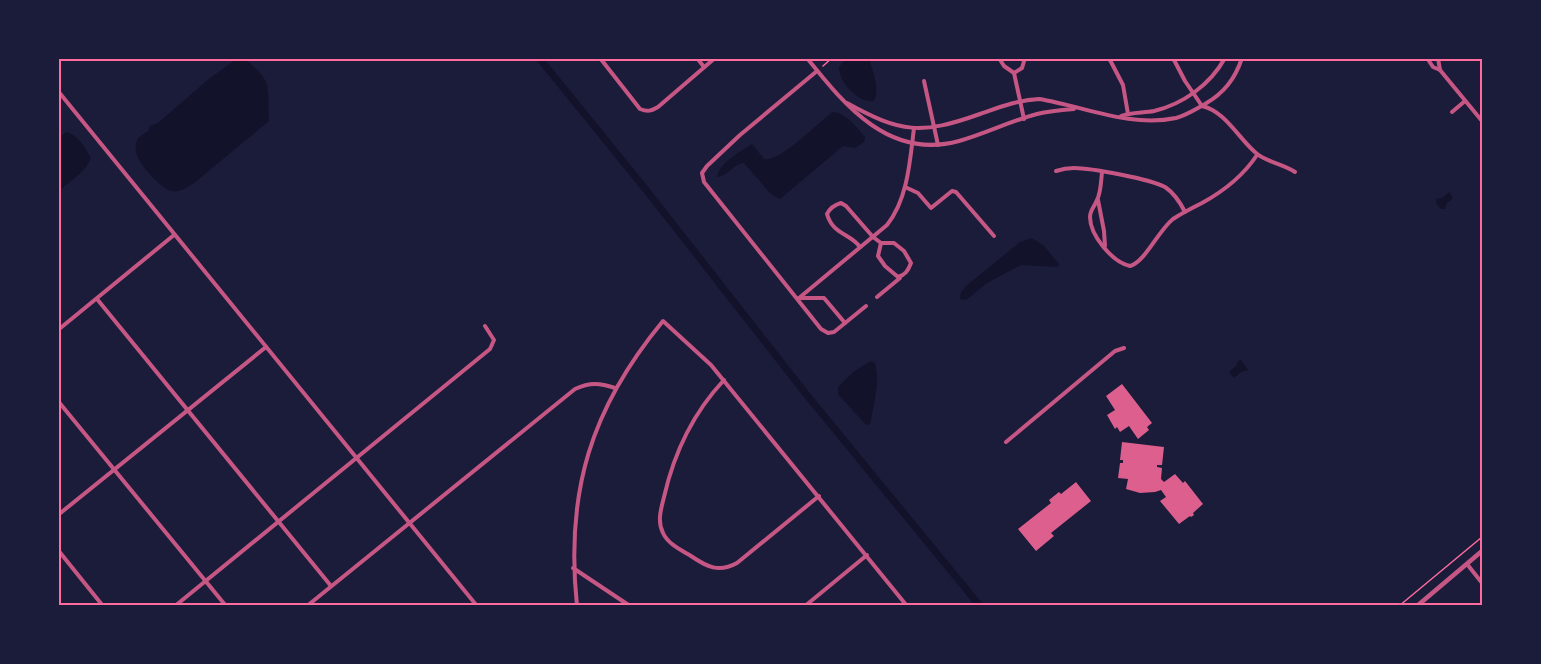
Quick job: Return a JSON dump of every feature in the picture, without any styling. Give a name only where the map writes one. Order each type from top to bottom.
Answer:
[{"type":"street","points":[[600,58],[640,109],[645,111],[658,107],[715,58]]},
{"type":"street","points":[[697,58],[704,67]]},
{"type":"street","points":[[807,58],[871,126],[912,144],[938,145],[960,141],[1053,111],[1078,109]]},
{"type":"street","points":[[999,58],[1004,66],[1014,73],[1024,119]]},
{"type":"street","points":[[1014,73],[1022,68],[1024,58]]},
{"type":"street","points":[[1109,58],[1125,90],[1128,113],[1134,120]]},
{"type":"street","points":[[1173,58],[1202,106],[1208,107],[1222,117],[1257,155],[1295,171]]},
{"type":"street","points":[[1120,116],[1166,107],[1194,93],[1207,82],[1225,58]]},
{"type":"street","points":[[847,103],[888,123],[914,128],[946,126],[1020,101],[1039,99],[1134,120],[1176,118],[1217,97],[1228,87],[1242,58]]},
{"type":"street","points":[[1427,58],[1432,67],[1440,70],[1482,119]]},
{"type":"street","points":[[1438,58],[1440,70]]},
{"type":"street","points":[[817,71],[740,135],[702,173],[704,182],[822,329],[828,333],[834,332],[866,306]]},
{"type":"street","points":[[924,81],[938,145]]},
{"type":"street","points":[[58,91],[477,606]]},
{"type":"street","points":[[1452,112],[1466,101]]},
{"type":"street","points":[[799,298],[887,225],[897,213],[905,187],[914,128]]},
{"type":"street","points":[[1098,199],[1090,217],[1095,234],[1118,261],[1130,266],[1135,265],[1162,230],[1185,212],[1233,183],[1257,155]]},
{"type":"street","points":[[1056,171],[1073,168],[1160,185],[1173,194],[1185,212]]},
{"type":"street","points":[[1102,172],[1098,199],[1105,246]]},
{"type":"street","points":[[905,187],[918,193],[931,208],[952,191],[956,192],[994,236]]},
{"type":"street","points":[[860,247],[833,226],[827,214],[829,210],[841,203],[873,237],[881,243],[894,243],[909,258],[911,264],[908,270],[877,297]]},
{"type":"street","points":[[58,330],[174,235]]},
{"type":"street","points":[[881,243],[878,256],[881,261],[892,274],[898,277],[903,276]]},
{"type":"street","points":[[799,298],[824,298],[845,323]]},
{"type":"street","points":[[97,299],[331,586]]},
{"type":"street","points":[[577,606],[573,568],[574,533],[582,474],[595,433],[615,388],[642,347],[663,321],[704,357],[724,380],[908,606]]},
{"type":"street","points":[[176,606],[490,349],[495,340],[485,326]]},
{"type":"street","points":[[58,515],[266,347]]},
{"type":"street","points":[[1006,442],[1115,351],[1124,348]]},
{"type":"street","points":[[724,380],[701,408],[671,469],[659,520],[666,539],[702,564],[716,569],[730,567],[819,496]]},
{"type":"street","points":[[308,606],[575,389],[590,383],[615,388]]},
{"type":"street","points":[[58,401],[226,606]]},
{"type":"street","points":[[58,550],[104,606]]},
{"type":"street","points":[[1416,606],[1482,551]]},
{"type":"street","points":[[805,606],[867,555]]},
{"type":"street","points":[[1467,564],[1482,583]]},
{"type":"street","points":[[573,568],[630,606]]},
{"type":"path","points":[[823,66],[832,58]]},
{"type":"path","points":[[1399,606],[1482,537]]},
{"type":"shaded area","points":[[238,58],[245,59],[265,80],[268,92],[269,121],[193,184],[177,191],[166,189],[150,174],[138,157],[136,144],[138,138],[210,78]]},
{"type":"shaded area","points":[[847,58],[869,59],[876,85],[874,101],[862,99],[850,91],[842,79],[839,67]]},
{"type":"shaded area","points":[[833,112],[850,121],[865,137],[864,142],[855,148],[843,146],[780,199],[771,194],[744,163],[717,177],[726,162],[752,144],[764,159],[771,158],[789,148]]},
{"type":"shaded area","points":[[66,132],[78,139],[91,158],[82,172],[59,191],[59,138]]},
{"type":"shaded area","points":[[1449,192],[1453,198],[1446,204],[1445,209],[1441,209],[1436,199],[1442,198]]},
{"type":"shaded area","points":[[1031,238],[1043,245],[1060,265],[1056,267],[1021,265],[987,283],[966,300],[960,299],[961,292],[966,286],[1020,242]]},
{"type":"shaded area","points":[[1241,360],[1248,370],[1234,378],[1229,372]]},
{"type":"shaded area","points":[[871,361],[875,363],[877,385],[870,424],[866,425],[838,394],[838,387],[853,372]]},
{"type":"building","points":[[1122,384],[1152,423],[1147,427],[1149,430],[1138,439],[1129,426],[1120,432],[1117,427],[1115,429],[1107,415],[1115,410],[1106,396]]},
{"type":"building","points":[[1122,442],[1164,447],[1162,465],[1157,465],[1162,468],[1161,479],[1164,482],[1175,474],[1183,483],[1185,481],[1203,504],[1193,513],[1194,515],[1179,524],[1160,501],[1166,497],[1161,490],[1140,493],[1126,489],[1128,479],[1118,478],[1120,463],[1123,463],[1123,460],[1120,460]]},
{"type":"building","points":[[1076,482],[1091,501],[1051,533],[1054,536],[1036,551],[1018,529],[1051,503],[1049,500]]},
{"type":"waterway","points":[[539,58],[647,191],[806,394],[980,606]]}]
